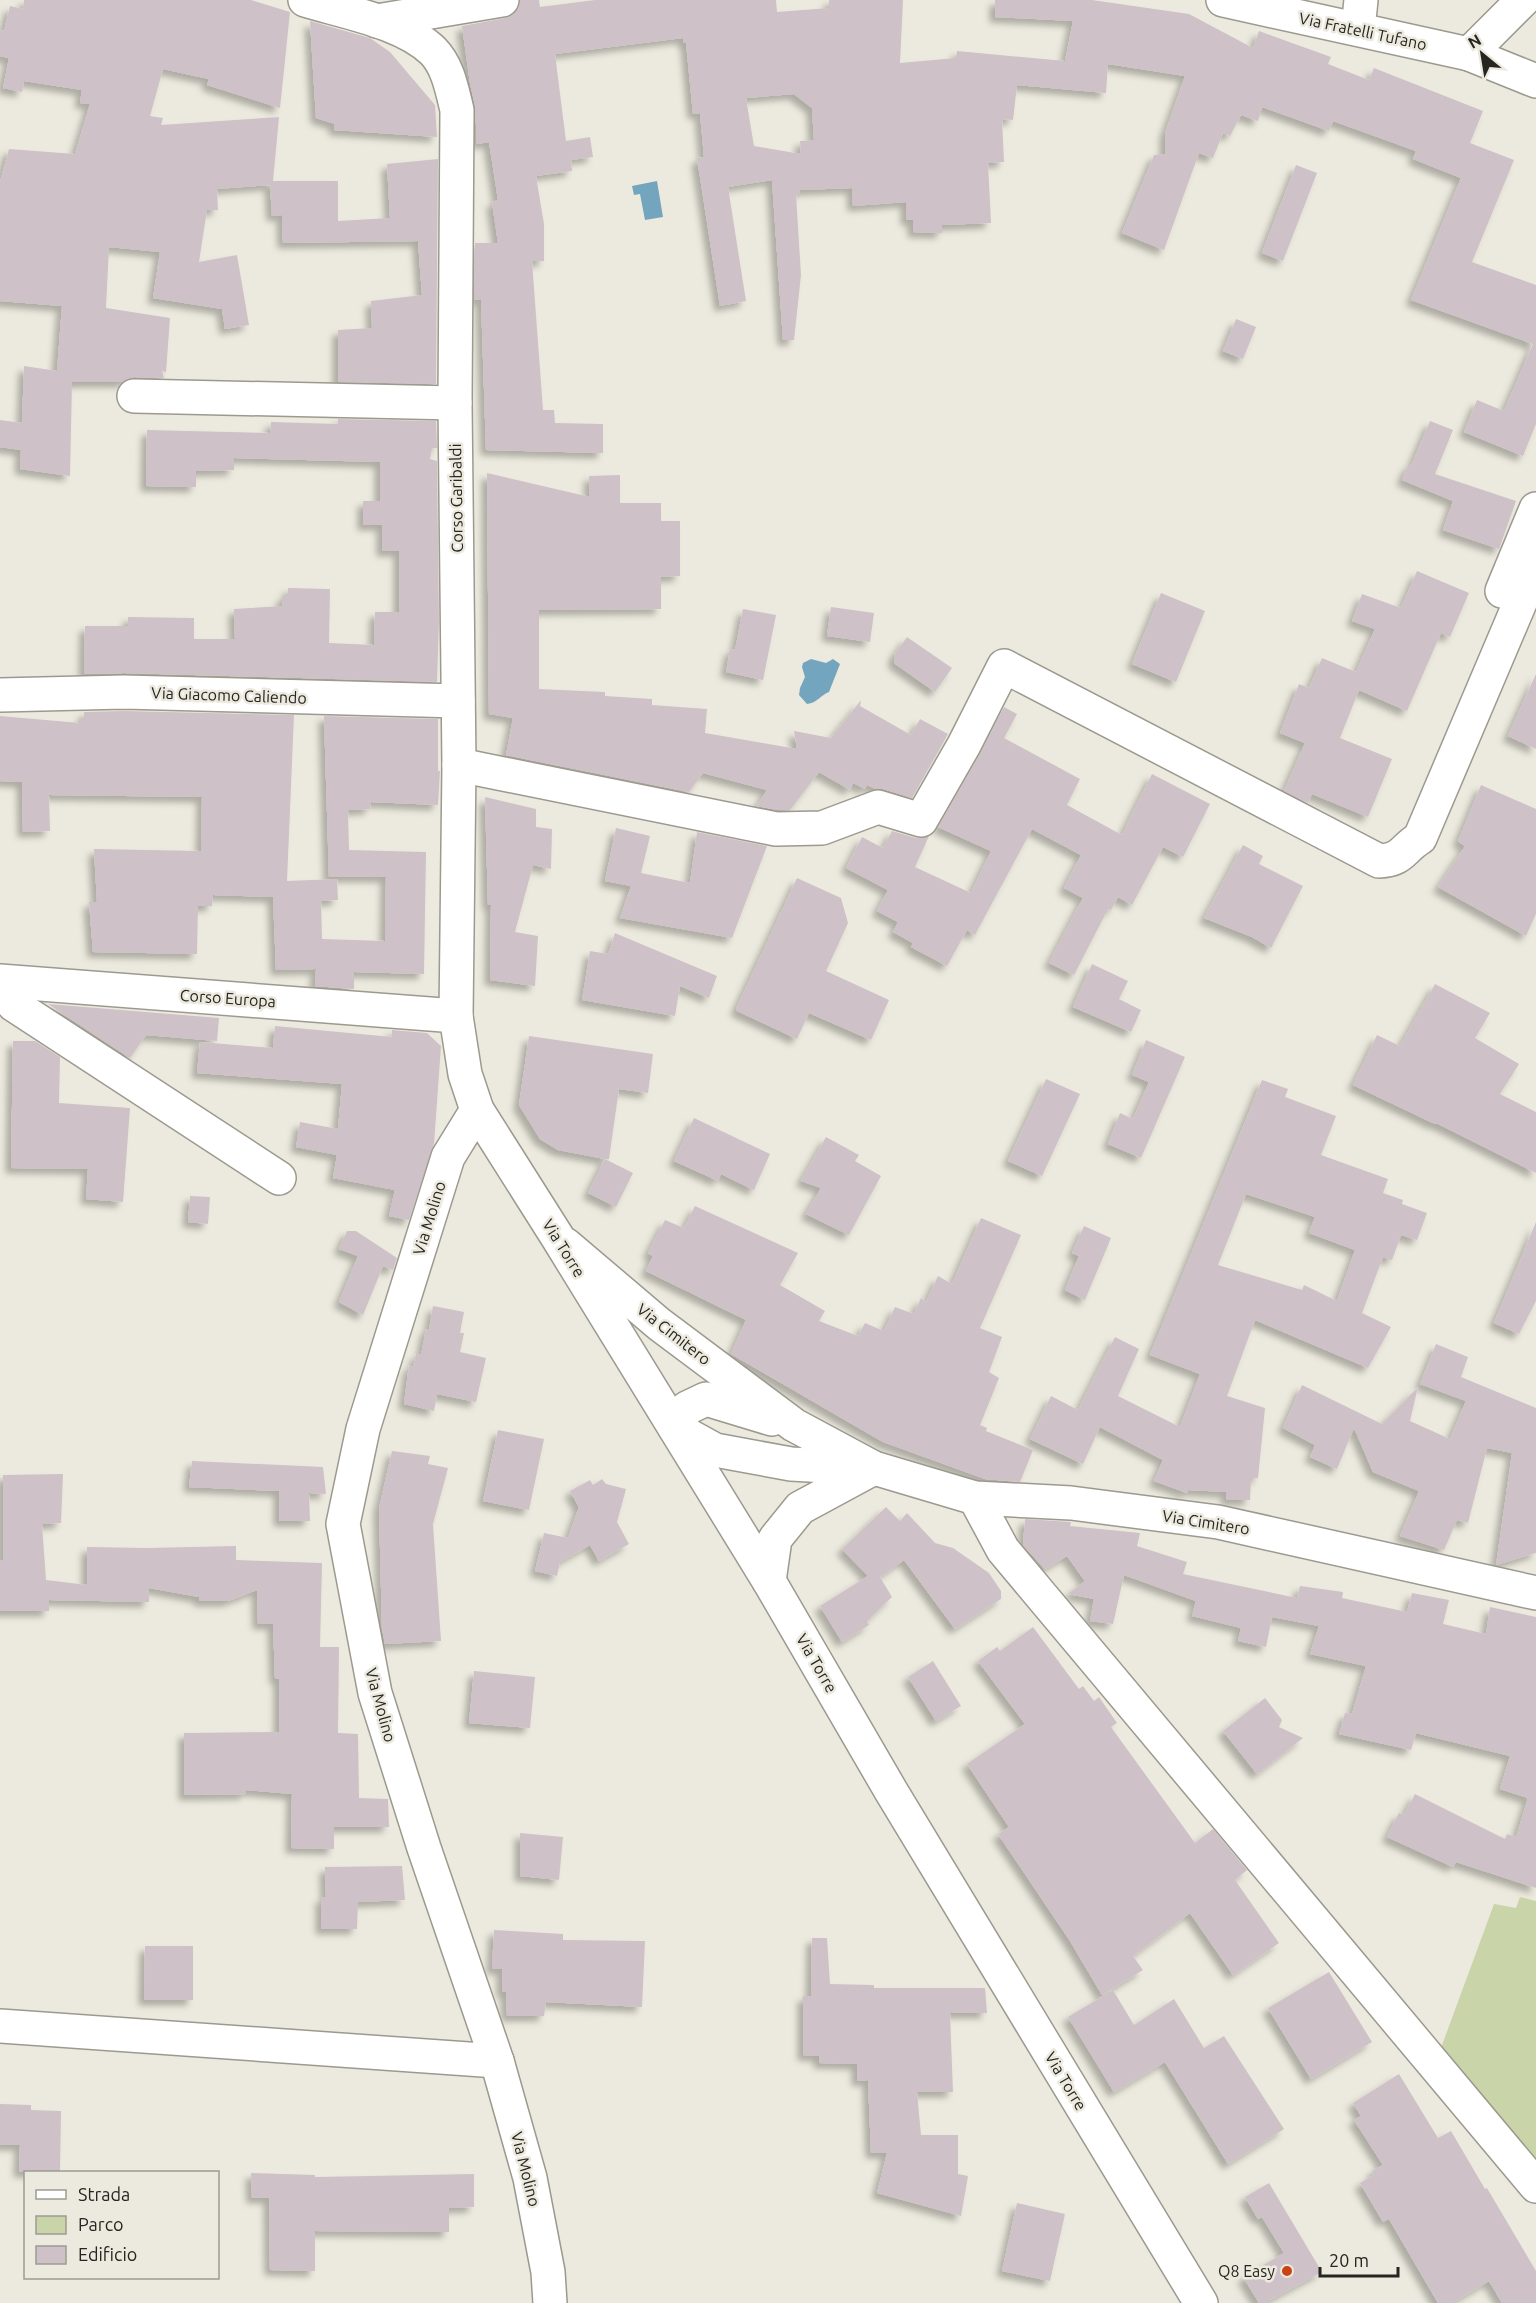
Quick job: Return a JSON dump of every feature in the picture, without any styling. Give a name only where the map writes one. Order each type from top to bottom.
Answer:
[{"type":"street","name":"Corso Garibaldi","points":[[305,0],[410,34],[434,52],[448,74],[458,110],[455,403],[459,765],[456,1016]]},
{"type":"street","points":[[375,21],[502,0]]},
{"type":"street","name":"Via Fratelli Tufano","points":[[1223,0],[1360,15],[1536,81]]},
{"type":"street","points":[[1469,54],[1523,0]]},
{"type":"street","points":[[134,396],[455,403]]},
{"type":"street","points":[[1405,847],[1402,832],[1536,510]]},
{"type":"street","points":[[459,765],[776,829],[822,828],[878,807],[921,820],[964,745],[1004,666],[1379,861],[1392,860],[1401,856],[1405,847],[1420,837],[1536,565]]},
{"type":"street","name":"Via Giacomo Caliendo","points":[[0,695],[124,692],[458,701]]},
{"type":"street","points":[[0,982],[5,995],[14,1005],[279,1178]]},
{"type":"street","name":"Corso Europa","points":[[0,982],[456,1016]]},
{"type":"street","name":"Via Torre","points":[[456,1016],[465,1074],[477,1110],[769,1581],[891,1791],[1201,2303]]},
{"type":"street","name":"Via Molino","points":[[477,1110],[448,1157],[363,1429],[343,1524],[375,1693],[424,1848],[497,2061],[530,2178],[548,2272],[550,2303]]},
{"type":"street","name":"Via Cimitero","points":[[558,1238],[659,1324],[794,1425],[874,1468],[975,1498],[1071,1503],[1218,1522],[1536,1593]]},
{"type":"street","name":"Via Cimitero","points":[[794,1425],[706,1399],[687,1408],[675,1428],[715,1450],[790,1464],[874,1468]]},
{"type":"street","points":[[769,1581],[775,1539],[800,1508],[874,1468]]},
{"type":"street","points":[[975,1498],[1004,1550],[1536,2186]]},
{"type":"street","points":[[0,2026],[497,2061]]},
{"type":"green space","points":[[1520,1897],[1536,1901],[1536,2172],[1438,2056],[1494,1904],[1516,1908]]},
{"type":"water","points":[[657,181],[663,217],[645,220],[640,194],[634,195],[632,186]]},
{"type":"water","points":[[811,659],[826,663],[833,659],[840,664],[829,692],[807,704],[799,695],[805,677],[803,663]]},
{"type":"building","points":[[24,0],[251,0],[290,12],[280,108],[207,85],[209,79],[163,69],[150,116],[163,118],[161,125],[279,117],[273,181],[338,181],[338,221],[390,218],[387,164],[438,159],[436,384],[338,382],[338,330],[372,328],[371,301],[422,295],[418,241],[283,243],[282,215],[272,216],[270,185],[217,189],[218,210],[207,210],[199,262],[237,255],[249,325],[225,329],[222,309],[153,298],[160,252],[109,247],[106,308],[170,318],[166,372],[162,371],[164,378],[134,377],[122,382],[72,382],[70,476],[20,469],[21,450],[0,447],[0,420],[22,423],[24,366],[57,371],[62,306],[0,301],[0,182],[9,149],[75,154],[90,104],[80,103],[82,90],[24,81],[22,92],[3,88],[9,58],[0,56],[0,30],[4,31],[10,6],[23,9]]},
{"type":"building","points":[[520,0],[539,0],[540,7],[595,0],[776,0],[777,12],[829,8],[829,0],[903,0],[900,63],[956,58],[957,51],[1065,61],[1073,21],[995,17],[995,0],[1092,0],[1189,14],[1253,48],[1259,31],[1331,57],[1328,64],[1369,80],[1374,68],[1483,111],[1470,143],[1514,160],[1472,262],[1536,285],[1536,424],[1523,456],[1464,432],[1477,400],[1504,411],[1533,344],[1411,300],[1461,178],[1413,159],[1416,151],[1333,121],[1329,131],[1262,107],[1258,121],[1241,115],[1230,136],[1223,133],[1213,158],[1199,153],[1164,250],[1122,233],[1154,155],[1165,154],[1165,133],[1185,76],[1108,64],[1106,93],[1017,85],[1013,120],[1002,119],[1004,162],[988,163],[991,223],[942,225],[942,233],[913,232],[913,220],[906,220],[906,202],[853,206],[852,188],[800,190],[800,195],[796,195],[801,275],[794,340],[783,340],[772,180],[728,187],[746,301],[720,306],[697,158],[704,157],[700,113],[693,114],[686,43],[683,38],[555,54],[566,141],[590,137],[593,157],[571,160],[572,171],[536,176],[544,224],[544,261],[532,261],[543,410],[554,410],[555,423],[603,424],[603,453],[486,450],[481,299],[474,300],[475,243],[498,243],[492,202],[498,200],[489,142],[477,144],[475,106],[462,26],[506,18],[514,14],[519,7]],"holes":[[[794,94],[812,108],[814,140],[800,141],[801,154],[754,146],[746,98]]]},
{"type":"building","points":[[310,21],[370,38],[390,52],[435,105],[437,137],[334,130],[335,124],[316,118]]},
{"type":"building","points":[[1296,165],[1317,173],[1283,261],[1262,253]]},
{"type":"building","points":[[1236,319],[1256,327],[1243,359],[1223,351]]},
{"type":"building","points":[[338,419],[436,421],[437,448],[432,448],[430,459],[437,461],[439,622],[437,682],[124,673],[84,674],[85,626],[128,626],[128,617],[194,618],[194,639],[235,639],[234,609],[282,606],[282,596],[288,596],[288,588],[330,589],[329,643],[374,645],[375,612],[399,612],[399,551],[382,551],[382,525],[363,525],[363,501],[380,501],[380,462],[234,458],[234,470],[196,471],[196,487],[146,486],[147,430],[270,433],[271,422],[338,424]]},
{"type":"building","points":[[1430,421],[1453,430],[1435,474],[1516,501],[1499,549],[1443,530],[1453,501],[1402,480],[1408,465],[1411,466]]},
{"type":"building","points":[[487,473],[590,497],[589,476],[620,475],[620,503],[661,503],[661,521],[680,521],[680,576],[661,577],[661,609],[539,610],[539,689],[605,692],[605,696],[652,699],[652,705],[707,709],[705,733],[797,749],[794,731],[831,738],[861,700],[860,706],[911,735],[920,719],[948,734],[912,798],[867,785],[865,789],[853,783],[850,790],[819,772],[790,810],[778,810],[757,806],[767,790],[703,773],[689,792],[506,755],[513,718],[489,714]]},
{"type":"building","points":[[1417,571],[1469,593],[1450,637],[1441,633],[1407,711],[1359,690],[1340,738],[1392,759],[1368,817],[1312,794],[1308,803],[1284,791],[1305,743],[1280,733],[1299,684],[1309,688],[1322,658],[1356,672],[1375,629],[1352,621],[1362,594],[1401,608]]},
{"type":"building","points":[[1161,593],[1205,611],[1176,682],[1132,664]]},
{"type":"building","points":[[831,607],[874,613],[870,642],[827,636]]},
{"type":"building","points":[[743,609],[776,615],[763,680],[726,672],[730,649],[735,650]]},
{"type":"building","points":[[907,637],[952,668],[935,692],[894,663],[894,655]]},
{"type":"building","points":[[1536,674],[1536,749],[1508,736]]},
{"type":"building","points":[[1004,707],[1017,714],[1004,738],[1080,779],[1067,805],[1122,835],[1152,774],[1210,804],[1183,857],[1163,847],[1132,905],[1118,897],[1111,910],[1108,909],[1074,975],[1049,963],[1083,898],[1064,888],[1081,855],[1032,829],[975,935],[967,930],[947,966],[911,947],[913,943],[893,932],[898,922],[877,911],[888,890],[846,868],[862,837],[883,848],[892,831],[916,838],[929,836],[915,867],[971,893],[991,851],[938,827]]},
{"type":"building","points":[[84,712],[294,715],[287,881],[337,879],[338,900],[321,901],[322,939],[385,941],[386,877],[329,877],[324,716],[438,719],[438,771],[440,771],[438,805],[371,802],[370,809],[348,810],[349,850],[426,852],[424,974],[354,972],[354,989],[315,986],[316,969],[276,970],[273,897],[213,895],[212,906],[198,906],[197,954],[93,952],[89,902],[97,902],[94,849],[201,851],[202,797],[49,795],[50,831],[23,832],[22,782],[0,781],[0,716],[80,723],[80,719],[84,719]]},
{"type":"building","points":[[1481,785],[1536,809],[1536,914],[1526,936],[1438,887],[1465,846],[1458,841]]},
{"type":"building","points":[[485,797],[536,809],[536,827],[552,829],[551,869],[533,865],[515,932],[538,936],[535,986],[490,980],[491,905],[488,905]]},
{"type":"building","points":[[616,828],[650,836],[641,873],[690,883],[697,832],[767,846],[732,938],[620,918],[631,886],[605,881]]},
{"type":"building","points":[[1243,845],[1263,856],[1259,864],[1303,886],[1271,948],[1252,937],[1204,918]]},
{"type":"building","points":[[797,878],[841,898],[848,923],[826,971],[889,1000],[871,1040],[809,1013],[797,1039],[736,1009]]},
{"type":"building","points":[[615,933],[717,976],[709,998],[680,986],[675,1016],[582,1000],[590,951],[608,954]]},
{"type":"building","points":[[1092,964],[1128,981],[1119,999],[1141,1010],[1131,1032],[1073,1007]]},
{"type":"building","points":[[1435,984],[1490,1013],[1475,1038],[1519,1064],[1500,1094],[1536,1112],[1536,1173],[1353,1085],[1377,1035],[1400,1046]]},
{"type":"building","points":[[48,1004],[219,1018],[217,1041],[146,1035],[130,1058]]},
{"type":"building","points":[[275,1026],[392,1037],[392,1030],[427,1033],[441,1046],[434,1144],[409,1220],[389,1216],[395,1190],[333,1178],[337,1155],[296,1147],[300,1122],[338,1129],[342,1084],[197,1073],[200,1042],[273,1048]]},
{"type":"building","points":[[529,1036],[653,1054],[648,1093],[619,1089],[609,1159],[558,1150],[540,1139],[519,1105]]},
{"type":"building","points":[[1146,1040],[1185,1057],[1141,1158],[1108,1144],[1120,1113],[1133,1119],[1149,1082],[1132,1075]]},
{"type":"building","points":[[13,1041],[35,1041],[60,1057],[59,1103],[130,1108],[123,1202],[86,1199],[88,1169],[11,1168]]},
{"type":"building","points":[[1046,1079],[1080,1094],[1042,1176],[1008,1161]]},
{"type":"building","points":[[1262,1080],[1288,1089],[1285,1097],[1336,1116],[1321,1155],[1388,1179],[1383,1193],[1403,1200],[1402,1204],[1427,1213],[1417,1240],[1401,1235],[1392,1260],[1383,1257],[1362,1313],[1391,1327],[1368,1368],[1255,1320],[1227,1396],[1265,1408],[1258,1478],[1251,1478],[1250,1500],[1226,1500],[1227,1492],[1188,1490],[1187,1493],[1154,1481],[1163,1460],[1100,1427],[1083,1464],[1030,1439],[1051,1396],[1078,1410],[1115,1337],[1139,1349],[1118,1396],[1180,1427],[1200,1374],[1150,1355]],"holes":[[[1246,1194],[1315,1217],[1309,1233],[1355,1250],[1337,1301],[1304,1285],[1302,1290],[1218,1265]]]},
{"type":"building","points":[[694,1118],[770,1154],[754,1190],[721,1174],[718,1181],[674,1161]]},
{"type":"building","points":[[826,1137],[859,1155],[855,1161],[881,1176],[849,1235],[806,1214],[821,1188],[801,1181]]},
{"type":"building","points":[[605,1159],[633,1173],[616,1207],[588,1193]]},
{"type":"building","points":[[190,1196],[210,1197],[208,1224],[188,1222]]},
{"type":"building","points":[[695,1206],[798,1253],[780,1285],[825,1311],[819,1321],[858,1336],[865,1323],[884,1331],[895,1307],[914,1314],[921,1298],[926,1302],[938,1276],[952,1284],[981,1218],[1021,1235],[980,1328],[1002,1337],[989,1372],[999,1378],[980,1425],[987,1428],[986,1431],[1033,1450],[1020,1482],[985,1479],[883,1442],[731,1354],[746,1320],[646,1271],[653,1256],[648,1253],[665,1220],[684,1228]]},
{"type":"building","points":[[1536,1222],[1536,1301],[1519,1334],[1494,1323]]},
{"type":"building","points":[[1084,1226],[1111,1238],[1085,1300],[1065,1290],[1079,1256],[1072,1253]]},
{"type":"building","points":[[347,1231],[356,1231],[397,1258],[393,1270],[383,1266],[363,1315],[339,1302],[358,1256],[339,1249]]},
{"type":"building","points":[[433,1306],[464,1312],[460,1333],[464,1333],[460,1352],[486,1358],[476,1402],[437,1394],[434,1411],[404,1404],[409,1365],[413,1367],[416,1354],[421,1355]]},
{"type":"building","points":[[1436,1344],[1468,1357],[1461,1377],[1536,1408],[1536,1553],[1496,1565],[1512,1453],[1487,1448],[1468,1523],[1457,1520],[1444,1550],[1400,1536],[1419,1491],[1373,1472],[1354,1428],[1337,1469],[1310,1457],[1315,1445],[1283,1428],[1302,1385],[1382,1424],[1418,1387],[1410,1421],[1450,1439],[1466,1401],[1420,1384]]},
{"type":"building","points":[[498,1430],[544,1439],[529,1510],[483,1501]]},
{"type":"building","points":[[392,1451],[430,1456],[428,1464],[448,1468],[433,1524],[441,1641],[385,1644],[382,1629],[379,1508]]},
{"type":"building","points":[[192,1461],[323,1467],[326,1494],[309,1493],[310,1521],[279,1521],[279,1491],[189,1487]]},
{"type":"building","points":[[63,1474],[61,1523],[42,1524],[46,1580],[87,1585],[87,1547],[236,1546],[236,1560],[322,1563],[320,1647],[339,1647],[338,1733],[358,1734],[359,1798],[388,1799],[389,1827],[334,1827],[334,1849],[291,1848],[292,1794],[246,1790],[246,1794],[184,1795],[184,1733],[279,1732],[279,1679],[275,1678],[273,1624],[258,1624],[257,1590],[228,1601],[200,1601],[199,1597],[149,1588],[149,1602],[49,1600],[49,1611],[0,1611],[0,1561],[3,1560],[3,1475]]},
{"type":"building","points":[[602,1479],[606,1484],[626,1489],[617,1522],[629,1544],[599,1561],[590,1545],[560,1562],[557,1576],[535,1571],[544,1533],[568,1538],[579,1507],[570,1491],[590,1480],[593,1485]]},
{"type":"building","points":[[886,1507],[900,1521],[907,1513],[935,1543],[953,1548],[989,1573],[1001,1591],[1001,1599],[955,1629],[904,1560],[880,1577],[892,1597],[867,1621],[869,1625],[842,1642],[820,1606],[868,1576],[842,1549]]},
{"type":"building","points":[[1025,1519],[1071,1522],[1070,1526],[1140,1533],[1137,1546],[1187,1562],[1183,1574],[1297,1598],[1300,1586],[1343,1592],[1342,1598],[1407,1612],[1412,1593],[1449,1600],[1443,1624],[1486,1634],[1490,1607],[1536,1617],[1536,1888],[1456,1862],[1453,1867],[1387,1837],[1399,1813],[1404,1815],[1415,1794],[1505,1839],[1507,1834],[1516,1837],[1528,1798],[1500,1789],[1510,1756],[1416,1733],[1411,1750],[1339,1734],[1345,1713],[1352,1714],[1366,1666],[1310,1654],[1319,1626],[1272,1617],[1266,1647],[1238,1641],[1241,1628],[1192,1616],[1196,1601],[1124,1575],[1113,1624],[1090,1621],[1094,1599],[1068,1594],[1085,1581],[1067,1556],[1045,1569],[1023,1545]]},
{"type":"building","points":[[1033,1627],[1079,1689],[1083,1686],[1094,1701],[1099,1697],[1117,1723],[1111,1727],[1195,1843],[1213,1829],[1247,1870],[1235,1880],[1279,1943],[1233,1975],[1190,1913],[1133,1956],[1143,1970],[1102,1995],[1070,1941],[998,1834],[1009,1827],[967,1764],[1025,1724],[978,1661],[997,1647],[1000,1651]]},
{"type":"building","points":[[933,1661],[961,1706],[936,1721],[908,1677]]},
{"type":"building","points":[[474,1671],[535,1677],[530,1728],[469,1723]]},
{"type":"building","points":[[1265,1698],[1282,1720],[1279,1727],[1303,1738],[1257,1774],[1223,1731]]},
{"type":"building","points":[[520,1833],[563,1837],[559,1880],[520,1876]]},
{"type":"building","points":[[402,1866],[405,1900],[358,1902],[357,1929],[321,1929],[321,1897],[326,1898],[325,1867]]},
{"type":"building","points":[[494,1930],[563,1934],[563,1940],[645,1941],[642,2007],[546,2002],[544,2016],[507,2016],[506,1992],[502,1992],[502,1969],[492,1969]]},
{"type":"building","points":[[812,1938],[827,1938],[830,1984],[874,1985],[874,1988],[985,1988],[987,2013],[950,2013],[953,2092],[917,2092],[921,2135],[958,2135],[958,2174],[968,2176],[961,2216],[877,2193],[887,2153],[871,2153],[868,2080],[857,2081],[857,2064],[819,2063],[819,2056],[803,2055],[803,1996],[811,1996]]},
{"type":"building","points":[[145,1946],[193,1946],[193,2000],[144,2000]]},
{"type":"building","points":[[1329,1972],[1372,2042],[1311,2079],[1268,2008]]},
{"type":"building","points":[[1113,1990],[1134,2025],[1174,1999],[1204,2048],[1224,2036],[1284,2129],[1228,2164],[1165,2062],[1114,2092],[1068,2017]]},
{"type":"building","points":[[1399,2074],[1438,2138],[1451,2131],[1485,2189],[1487,2188],[1536,2271],[1536,2303],[1502,2303],[1489,2281],[1452,2303],[1438,2303],[1389,2219],[1383,2222],[1360,2183],[1374,2175],[1372,2171],[1383,2165],[1354,2120],[1361,2116],[1353,2103]]},
{"type":"building","points":[[0,2104],[31,2105],[31,2110],[61,2111],[60,2171],[19,2172],[20,2145],[0,2145]]},
{"type":"building","points":[[251,2173],[315,2175],[315,2177],[474,2174],[474,2207],[449,2208],[449,2232],[315,2231],[315,2271],[270,2270],[269,2198],[252,2198]]},
{"type":"building","points":[[1269,2183],[1322,2272],[1264,2303],[1259,2303],[1243,2277],[1284,2253],[1262,2217],[1258,2219],[1245,2197]]},
{"type":"building","points":[[1017,2203],[1065,2214],[1050,2281],[1002,2271]]},
{"type":"place","name":"Q8 Easy","points":[[1287,2271]]}]
